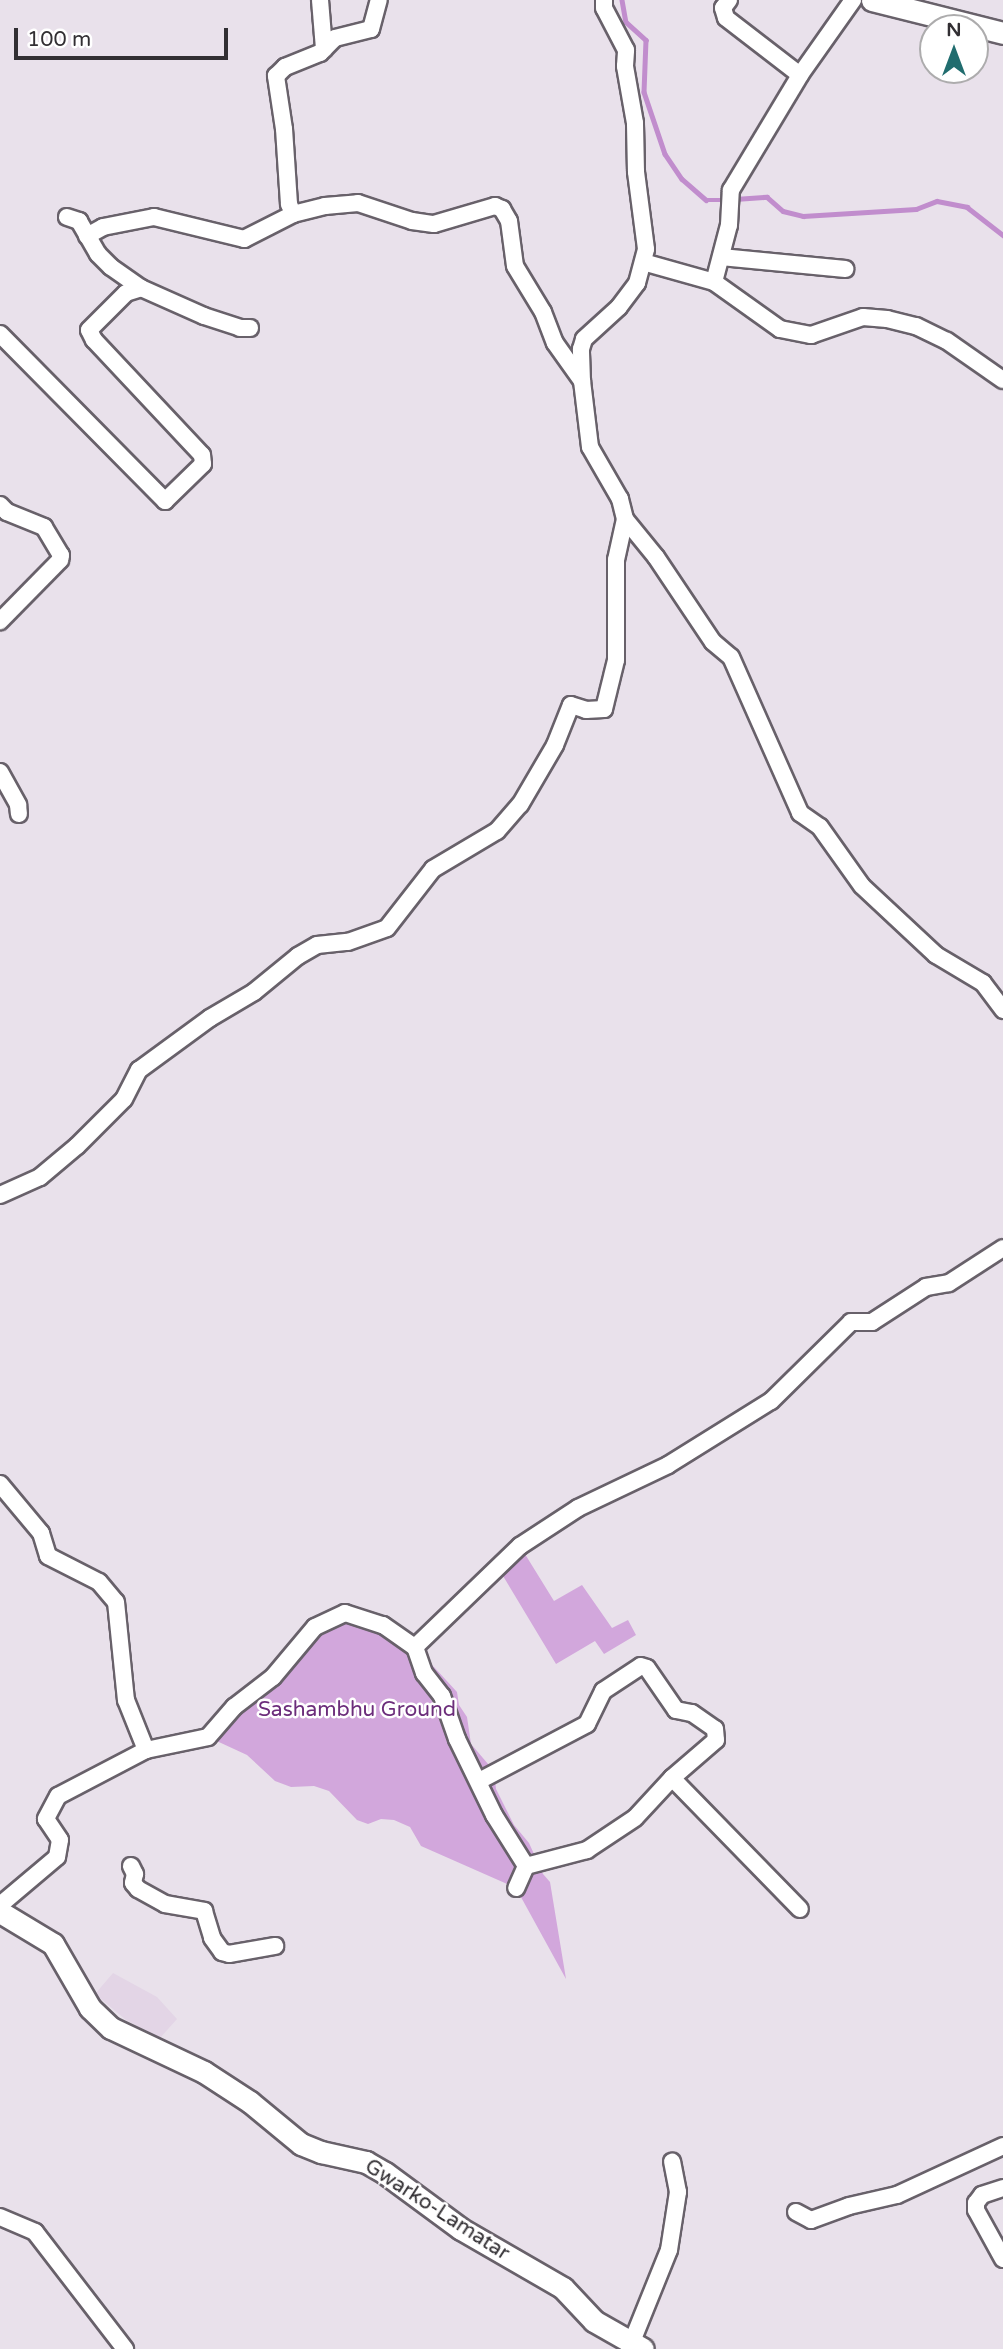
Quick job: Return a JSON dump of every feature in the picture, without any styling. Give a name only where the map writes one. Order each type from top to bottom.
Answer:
[{"type":"main road","points":[[872,0],[1003,33]]},
{"type":"main road","name":"Gwarko-Lamatar","points":[[0,1912],[53,1944],[90,2008],[111,2028],[204,2072],[250,2102],[301,2144],[321,2152],[366,2161],[461,2229],[563,2288],[594,2322],[635,2347]]},
{"type":"street","points":[[320,0],[324,49]]},
{"type":"street","points":[[293,214],[289,204],[276,76],[285,67],[324,49],[335,38],[371,29],[379,0]]},
{"type":"street","points":[[604,0],[604,8],[626,50],[625,66],[635,123],[636,172],[646,249],[637,283],[619,307],[584,339],[582,381],[590,447],[620,499],[625,519],[656,557],[713,642],[731,657],[800,813],[820,827],[862,887],[936,955],[984,983],[1003,1010]]},
{"type":"street","points":[[729,0],[723,8],[726,18],[800,75]]},
{"type":"street","points":[[714,282],[732,197],[800,75],[853,0]]},
{"type":"street","points":[[87,236],[103,227],[154,217],[244,239],[293,214],[325,206],[358,203],[412,222],[434,224],[487,206],[502,209],[509,221],[515,266],[543,312],[555,344],[582,381]]},
{"type":"street","points":[[67,217],[79,222],[111,267],[141,288],[204,316],[240,328],[250,328]]},
{"type":"street","points":[[720,257],[845,269]]},
{"type":"street","points":[[643,262],[714,282],[779,329],[811,335],[863,317],[916,326],[947,341],[1003,380]]},
{"type":"street","points":[[0,334],[165,501],[203,464],[202,456],[94,340],[89,330],[126,293],[141,288]]},
{"type":"street","points":[[0,505],[7,512],[44,527],[61,555],[60,560],[0,621]]},
{"type":"street","points":[[0,1195],[40,1177],[77,1146],[124,1099],[139,1070],[155,1057],[210,1017],[254,992],[298,956],[317,945],[348,942],[387,928],[433,869],[497,831],[520,805],[555,745],[571,705],[586,710],[604,709],[616,660],[616,560],[625,519]]},
{"type":"street","points":[[0,772],[18,805],[19,814]]},
{"type":"street","points":[[415,1647],[520,1546],[578,1508],[668,1465],[771,1401],[850,1322],[872,1322],[926,1287],[949,1283],[1003,1248]]},
{"type":"street","points":[[0,1484],[41,1533],[48,1556],[99,1582],[116,1602],[125,1700],[146,1750]]},
{"type":"street","points":[[0,1905],[57,1857],[60,1840],[46,1819],[58,1796],[146,1750],[208,1737],[234,1707],[273,1677],[315,1627],[345,1613],[383,1625],[415,1647],[424,1673],[442,1696],[457,1739],[494,1815],[526,1866]]},
{"type":"street","points":[[479,1781],[587,1724],[603,1691],[642,1666],[647,1668],[676,1710],[692,1713],[715,1729],[716,1740],[672,1778],[635,1818],[587,1850],[526,1866]]},
{"type":"street","points":[[672,1778],[800,1909]]},
{"type":"street","points":[[516,1888],[526,1866]]},
{"type":"street","points":[[131,1867],[135,1874],[133,1883],[138,1889],[166,1904],[204,1911],[212,1938],[222,1952],[229,1954],[275,1946]]},
{"type":"street","points":[[796,2212],[811,2220],[849,2206],[897,2195],[1003,2146]]},
{"type":"street","points":[[635,2347],[662,2273],[671,2239],[678,2192],[672,2162]]},
{"type":"street","points":[[1003,2188],[982,2195],[976,2203],[976,2210],[1003,2259]]},
{"type":"street","points":[[0,2217],[35,2232],[125,2349]]},
{"type":"shaded area","points":[[113,1973],[157,1997],[177,2019],[160,2038],[126,2020],[95,1994]]},
{"type":"green space","points":[[520,1546],[554,1601],[582,1585],[612,1628],[628,1620],[636,1635],[604,1654],[595,1641],[556,1664],[497,1566]]},
{"type":"green space","name":"Sashambhu Ground","points":[[345,1613],[410,1641],[457,1692],[459,1705],[467,1717],[471,1744],[494,1771],[496,1789],[514,1825],[529,1843],[543,1874],[550,1882],[566,1979],[516,1888],[421,1846],[410,1827],[394,1820],[381,1819],[368,1824],[357,1820],[329,1791],[314,1786],[291,1787],[275,1781],[247,1755],[208,1737],[315,1627]]},
{"type":"waterway","points":[[622,0],[626,22],[646,40],[644,92],[665,154],[682,179],[706,200],[726,200]]},
{"type":"waterway","points":[[735,199],[767,197],[783,211],[803,216],[916,209],[937,201],[967,207],[1003,235]]}]
